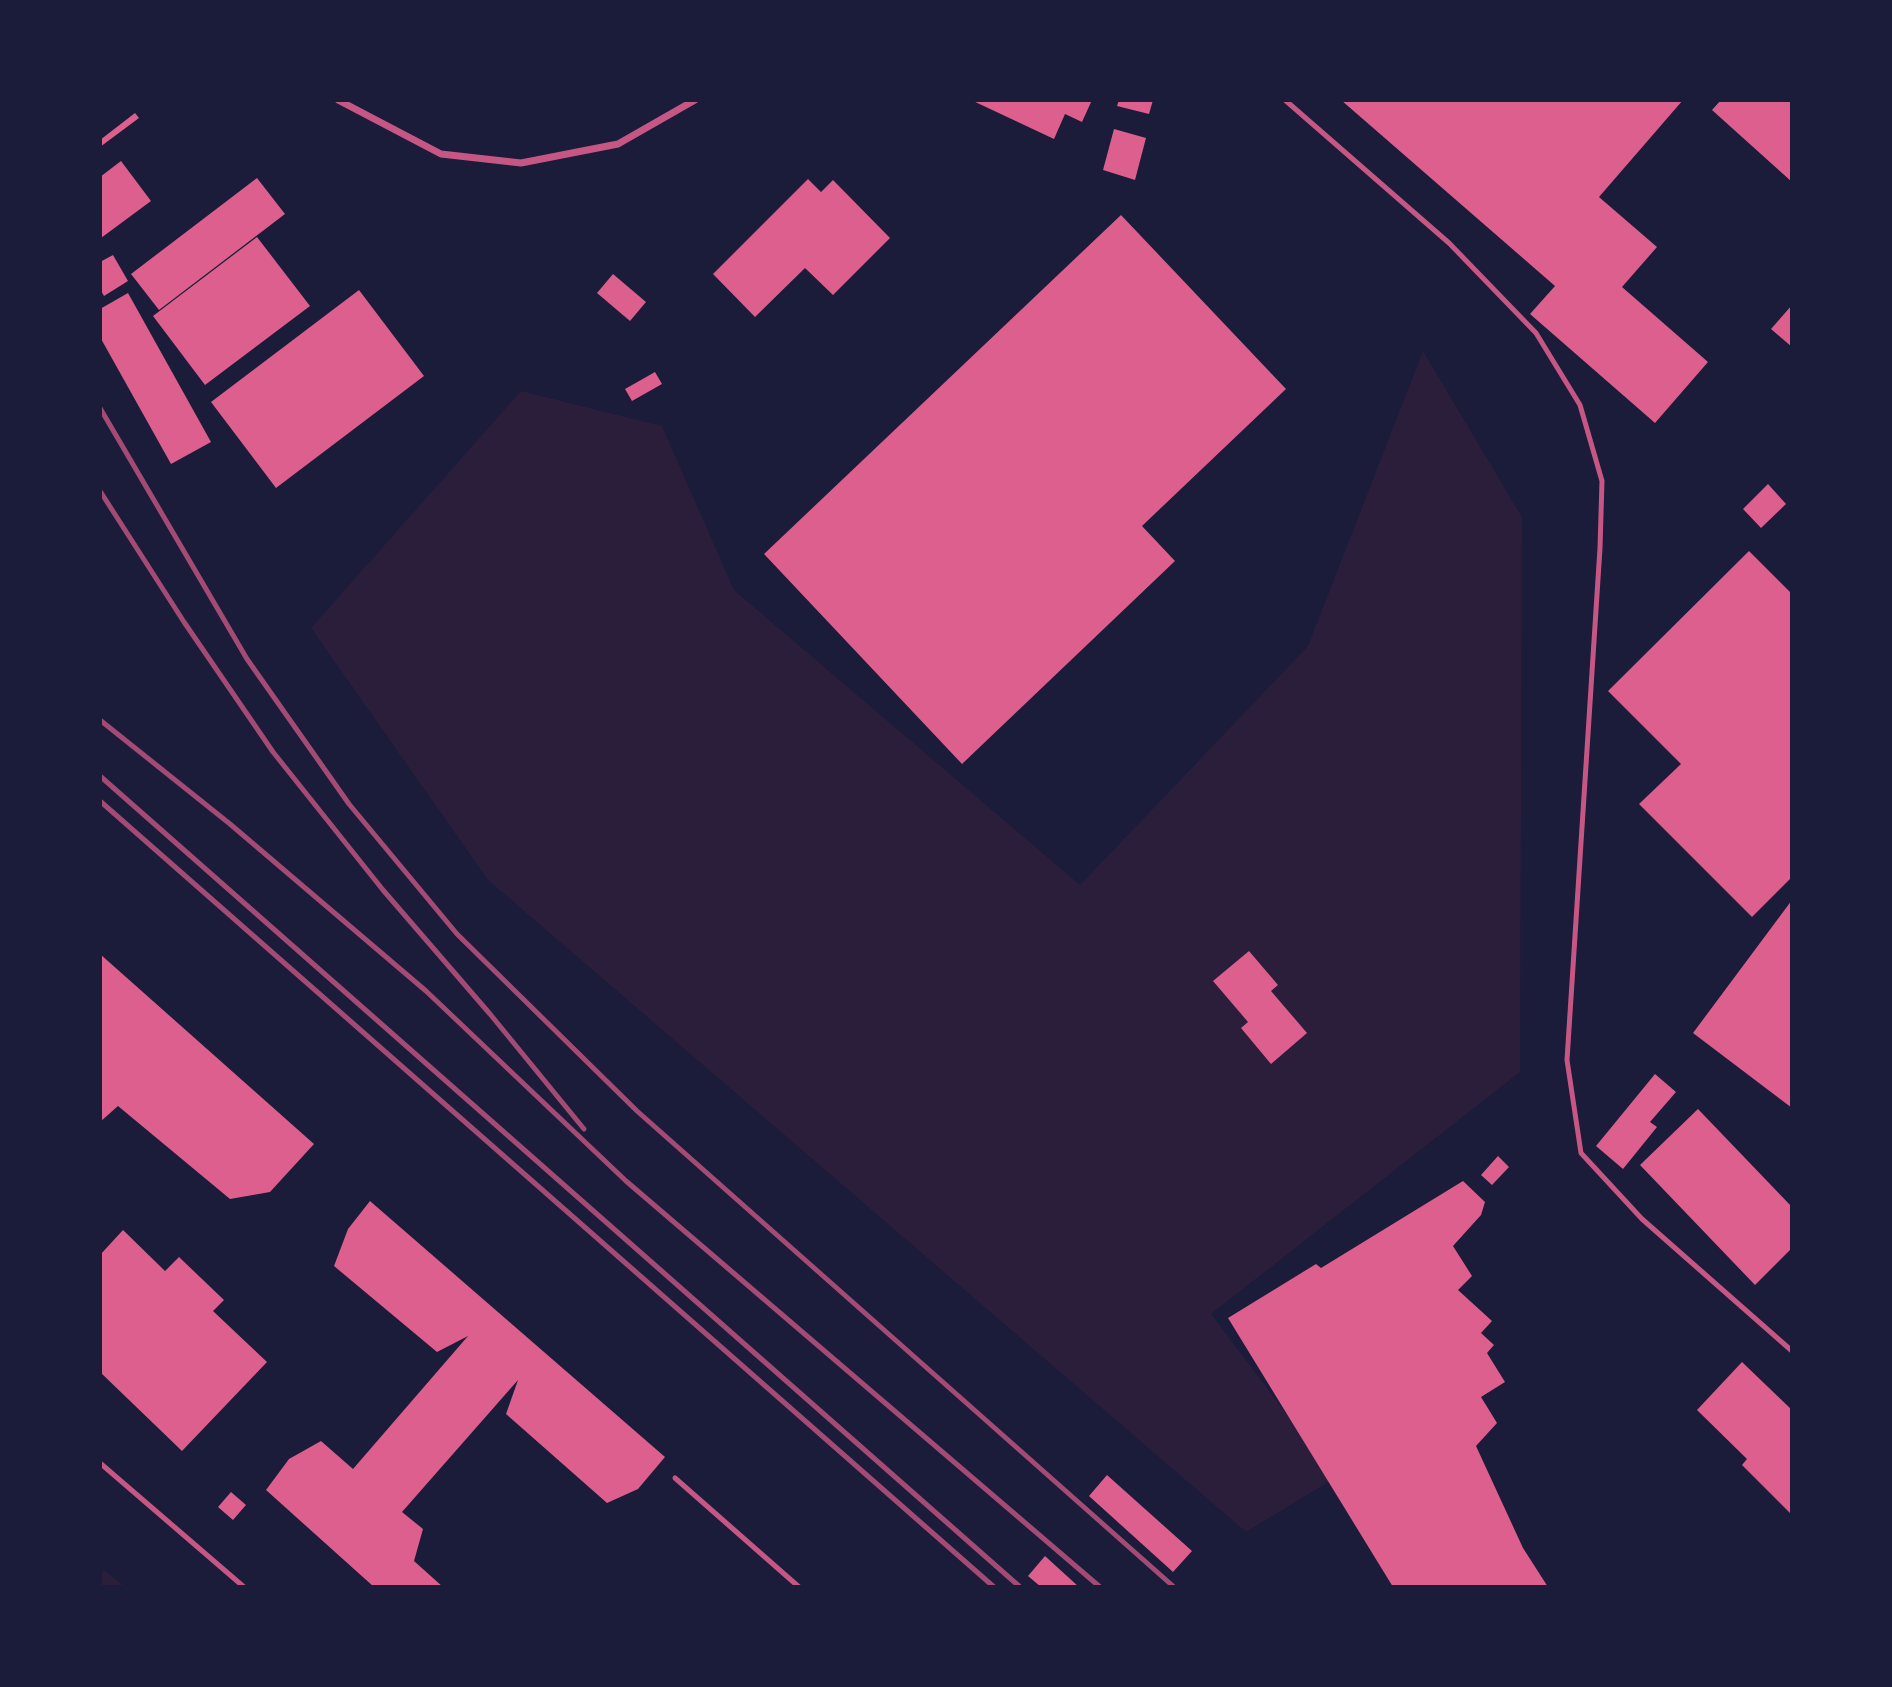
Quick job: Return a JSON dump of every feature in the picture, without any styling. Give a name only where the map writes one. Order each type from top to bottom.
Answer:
[{"type":"street","points":[[338,100],[441,154],[521,163],[618,144],[695,100]]},
{"type":"lane","points":[[1285,100],[1449,243],[1536,333],[1580,405],[1602,481],[1567,1060],[1581,1153],[1642,1219],[1792,1351]]},
{"type":"lane","points":[[100,1463],[243,1587]]},
{"type":"lane","points":[[675,1478],[799,1587]]},
{"type":"shaded area","points":[[1423,351],[1522,517],[1520,1072],[1211,1314],[1335,1478],[1246,1532],[488,880],[311,628],[521,391],[662,426],[734,590],[1080,885],[1308,646]]},
{"type":"shaded area","points":[[104,1570],[125,1587],[100,1587],[100,1576]]},
{"type":"building","points":[[971,100],[1092,100],[1082,122],[1065,114],[1054,139]]},
{"type":"building","points":[[1119,100],[1153,100],[1149,114],[1117,106]]},
{"type":"building","points":[[1341,100],[1683,100],[1599,197],[1657,247],[1622,287],[1708,362],[1655,423],[1530,314],[1555,286]]},
{"type":"building","points":[[1721,100],[1792,100],[1792,182],[1712,110]]},
{"type":"building","points":[[135,113],[139,118],[100,147],[100,140]]},
{"type":"building","points":[[1114,129],[1146,138],[1135,180],[1103,170]]},
{"type":"building","points":[[121,161],[151,201],[101,238],[100,177]]},
{"type":"building","points":[[257,178],[285,214],[159,310],[131,274]]},
{"type":"building","points":[[808,179],[821,192],[833,180],[890,238],[833,295],[805,268],[755,317],[713,274]]},
{"type":"building","points":[[1121,215],[1286,389],[1142,526],[1175,561],[962,764],[764,554]]},
{"type":"building","points":[[257,237],[310,306],[205,385],[153,316]]},
{"type":"building","points":[[113,255],[128,281],[104,296],[100,289],[100,262]]},
{"type":"building","points":[[613,274],[646,302],[630,321],[597,293]]},
{"type":"building","points":[[359,290],[424,376],[276,488],[211,402]]},
{"type":"building","points":[[128,293],[211,442],[171,464],[100,337],[100,309]]},
{"type":"building","points":[[1792,305],[1792,347],[1771,329]]},
{"type":"building","points":[[655,372],[662,384],[632,401],[625,389]]},
{"type":"building","points":[[1768,484],[1786,504],[1761,528],[1743,509]]},
{"type":"building","points":[[1749,551],[1792,594],[1792,877],[1752,917],[1639,804],[1681,764],[1608,691]]},
{"type":"building","points":[[1792,900],[1792,1108],[1693,1033]]},
{"type":"building","points":[[1249,951],[1278,985],[1271,991],[1307,1033],[1271,1064],[1241,1028],[1248,1022],[1213,981]]},
{"type":"building","points":[[100,954],[314,1144],[270,1192],[230,1199],[118,1106],[100,1122]]},
{"type":"building","points":[[1655,1074],[1676,1092],[1650,1122],[1657,1127],[1623,1169],[1596,1146]]},
{"type":"building","points":[[1698,1109],[1792,1207],[1792,1248],[1755,1285],[1640,1165]]},
{"type":"building","points":[[1498,1156],[1509,1167],[1492,1185],[1481,1175]]},
{"type":"building","points":[[1463,1181],[1485,1202],[1481,1215],[1453,1246],[1472,1276],[1458,1290],[1492,1321],[1481,1333],[1494,1345],[1487,1353],[1505,1382],[1481,1397],[1497,1423],[1476,1446],[1523,1548],[1548,1587],[1393,1587],[1228,1318],[1316,1264],[1321,1268]]},
{"type":"building","points":[[370,1201],[665,1457],[638,1489],[607,1503],[506,1414],[518,1380],[402,1512],[423,1529],[414,1561],[443,1587],[374,1587],[266,1490],[289,1459],[321,1441],[353,1469],[468,1336],[437,1352],[334,1266],[348,1229]]},
{"type":"building","points":[[123,1230],[165,1271],[179,1257],[224,1300],[213,1311],[267,1362],[182,1451],[100,1372],[100,1255]]},
{"type":"building","points":[[1742,1362],[1792,1410],[1792,1515],[1742,1465],[1747,1459],[1697,1410]]},
{"type":"building","points":[[1107,1475],[1192,1551],[1173,1572],[1089,1496]]},
{"type":"building","points":[[231,1492],[246,1505],[233,1520],[218,1507]]},
{"type":"building","points":[[1045,1556],[1079,1587],[1041,1587],[1028,1576]]},
{"type":"railway","points":[[100,408],[247,659],[349,804],[457,934],[637,1111],[1174,1587]]},
{"type":"railway","points":[[100,491],[184,622],[273,752],[383,890],[584,1129]]},
{"type":"railway","points":[[100,720],[230,824],[426,991],[626,1181],[1100,1587]]},
{"type":"railway","points":[[100,776],[1020,1587]]},
{"type":"railway","points":[[100,801],[994,1587]]}]
